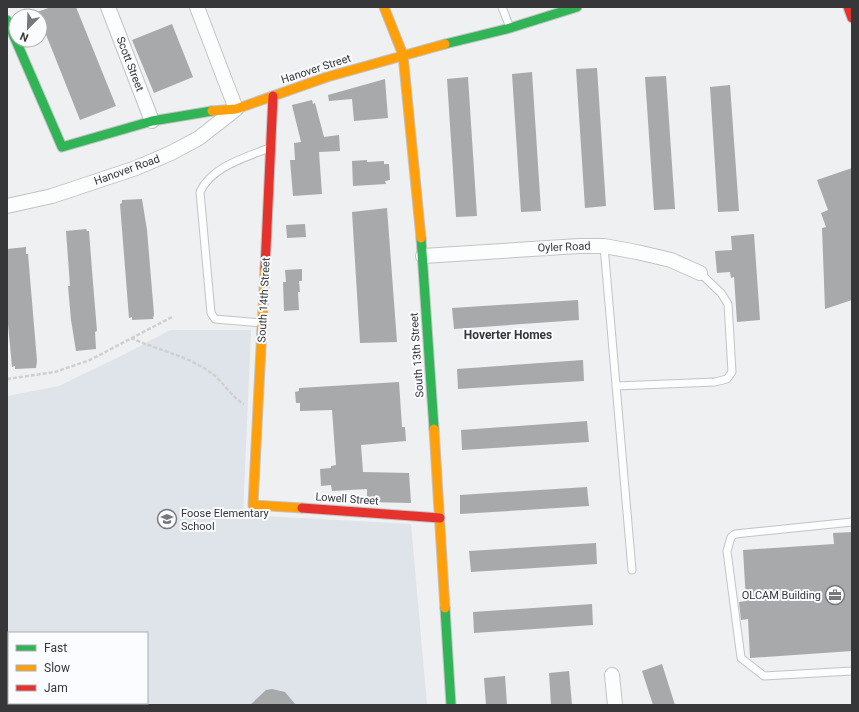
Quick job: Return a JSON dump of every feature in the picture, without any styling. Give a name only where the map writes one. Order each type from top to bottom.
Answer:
[{"type":"street","name":"Scott Street","points":[[108,7],[152,121]]},
{"type":"street","points":[[197,7],[236,109]]},
{"type":"street","name":"South 13th Street","points":[[384,7],[403,55],[423,256],[451,705]]},
{"type":"street","name":"Hanover Street","points":[[7,20],[62,147],[152,121],[193,113],[236,109],[327,77],[403,55],[510,28],[578,7]]},
{"type":"street","points":[[848,7],[852,18]]},
{"type":"street","name":"South 14th Street","points":[[253,505],[259,413],[274,96]]},
{"type":"street","name":"Hanover Road","points":[[7,206],[52,196],[136,168],[171,153],[199,138],[236,109]]},
{"type":"street","name":"Oyler Road","points":[[423,256],[579,246],[604,246],[671,260],[700,273]]},
{"type":"street","name":"Lowell Street","points":[[253,505],[440,518]]},
{"type":"street","points":[[612,675],[615,705]]},
{"type":"lane","points":[[502,7],[510,28]]},
{"type":"lane","points":[[263,323],[215,319],[211,312],[200,192],[203,185],[216,172],[271,147]]},
{"type":"lane","points":[[604,246],[632,570]]},
{"type":"lane","points":[[616,386],[715,382],[727,379],[732,372],[728,304],[722,292],[700,273]]},
{"type":"lane","points":[[852,522],[742,533],[731,537],[727,551],[741,658],[764,676],[852,671]]},
{"type":"path","points":[[7,379],[55,372],[90,360],[172,317]]},
{"type":"path","points":[[131,338],[145,345],[170,351],[210,372],[225,384],[238,401],[259,413]]},
{"type":"shaded area","name":"Foose Elementary School","points":[[170,330],[251,330],[243,515],[411,524],[427,705],[24,705],[148,704],[148,632],[8,632],[8,664],[7,662],[7,396],[59,386]]},
{"type":"building","points":[[76,7],[116,106],[80,120],[48,40],[48,8]]},
{"type":"building","points":[[172,24],[193,77],[154,93],[132,40]]},
{"type":"building","points":[[597,68],[606,206],[585,208],[576,69]]},
{"type":"building","points":[[532,72],[541,211],[521,212],[512,74]]},
{"type":"building","points":[[666,76],[675,209],[654,210],[645,77]]},
{"type":"building","points":[[468,77],[477,216],[456,217],[447,79]]},
{"type":"building","points":[[385,79],[388,118],[354,121],[352,99],[329,101],[328,95]]},
{"type":"building","points":[[730,85],[739,211],[718,212],[710,87]]},
{"type":"building","points":[[312,100],[313,104],[315,103],[324,137],[339,135],[340,151],[319,152],[322,194],[293,196],[290,160],[295,160],[294,143],[301,142],[292,105]]},
{"type":"building","points":[[367,160],[367,162],[384,161],[384,164],[389,164],[390,180],[385,181],[386,184],[353,186],[352,161]]},
{"type":"building","points":[[852,168],[852,300],[825,309],[822,228],[826,227],[821,213],[828,210],[817,180]]},
{"type":"building","points":[[142,199],[147,230],[154,314],[153,319],[132,320],[132,317],[129,318],[120,204],[122,203],[122,200]]},
{"type":"building","points":[[387,208],[397,342],[360,343],[352,212]]},
{"type":"building","points":[[305,224],[306,237],[287,238],[286,225]]},
{"type":"building","points":[[86,229],[89,231],[97,331],[95,332],[96,349],[76,351],[68,286],[70,286],[66,231]]},
{"type":"building","points":[[754,234],[760,320],[737,322],[734,277],[731,278],[730,272],[717,273],[715,251],[732,250],[731,236]]},
{"type":"building","points":[[26,247],[26,254],[28,254],[37,361],[36,368],[15,369],[15,366],[12,367],[7,313],[7,249]]},
{"type":"building","points":[[302,269],[302,281],[299,281],[300,292],[298,292],[299,310],[284,311],[283,282],[286,282],[285,270]]},
{"type":"building","points":[[578,300],[579,320],[454,329],[452,308]]},
{"type":"building","points":[[583,360],[584,381],[458,389],[457,369]]},
{"type":"building","points":[[399,382],[402,427],[405,427],[406,441],[361,445],[363,472],[409,473],[411,503],[367,502],[367,489],[332,491],[331,485],[321,486],[320,469],[331,468],[331,466],[336,465],[332,410],[300,411],[300,403],[296,403],[295,392],[299,391],[299,388]]},
{"type":"building","points":[[587,421],[589,442],[462,450],[461,430]]},
{"type":"building","points":[[587,487],[589,506],[460,514],[460,495]]},
{"type":"building","points":[[852,532],[852,651],[750,658],[748,619],[741,620],[739,602],[746,601],[743,550],[834,544],[833,533]]},
{"type":"building","points":[[596,543],[597,564],[471,572],[469,551]]},
{"type":"building","points":[[592,604],[593,625],[474,633],[473,612]]},
{"type":"building","points":[[662,664],[675,705],[653,705],[642,671]]},
{"type":"building","points":[[569,671],[572,705],[551,705],[549,673]]},
{"type":"building","points":[[505,676],[507,705],[486,705],[484,678]]},
{"type":"building","points":[[272,689],[285,692],[296,705],[250,705],[266,690]]},
{"type":"traffic: fast","points":[[445,44],[510,28],[577,7]]},
{"type":"traffic: fast","points":[[7,20],[62,147],[152,121],[212,111]]},
{"type":"traffic: fast","points":[[421,238],[434,429]]},
{"type":"traffic: fast","points":[[445,608],[451,705]]},
{"type":"traffic: slow","points":[[384,7],[403,55],[421,238]]},
{"type":"traffic: slow","points":[[212,111],[236,109],[327,77],[445,44]]},
{"type":"traffic: slow","points":[[265,269],[253,505],[302,508]]},
{"type":"traffic: slow","points":[[434,429],[445,608]]},
{"type":"traffic: jam","points":[[848,7],[852,18]]},
{"type":"traffic: jam","points":[[265,269],[273,96]]},
{"type":"traffic: jam","points":[[302,508],[440,518]]},
{"type":"place","name":"Foose Elementary School","points":[[167,519]]},
{"type":"place","name":"OLCAM Building","points":[[835,595]]},
{"type":"district","name":"Hoverter Homes","points":[[508,335]]}]
